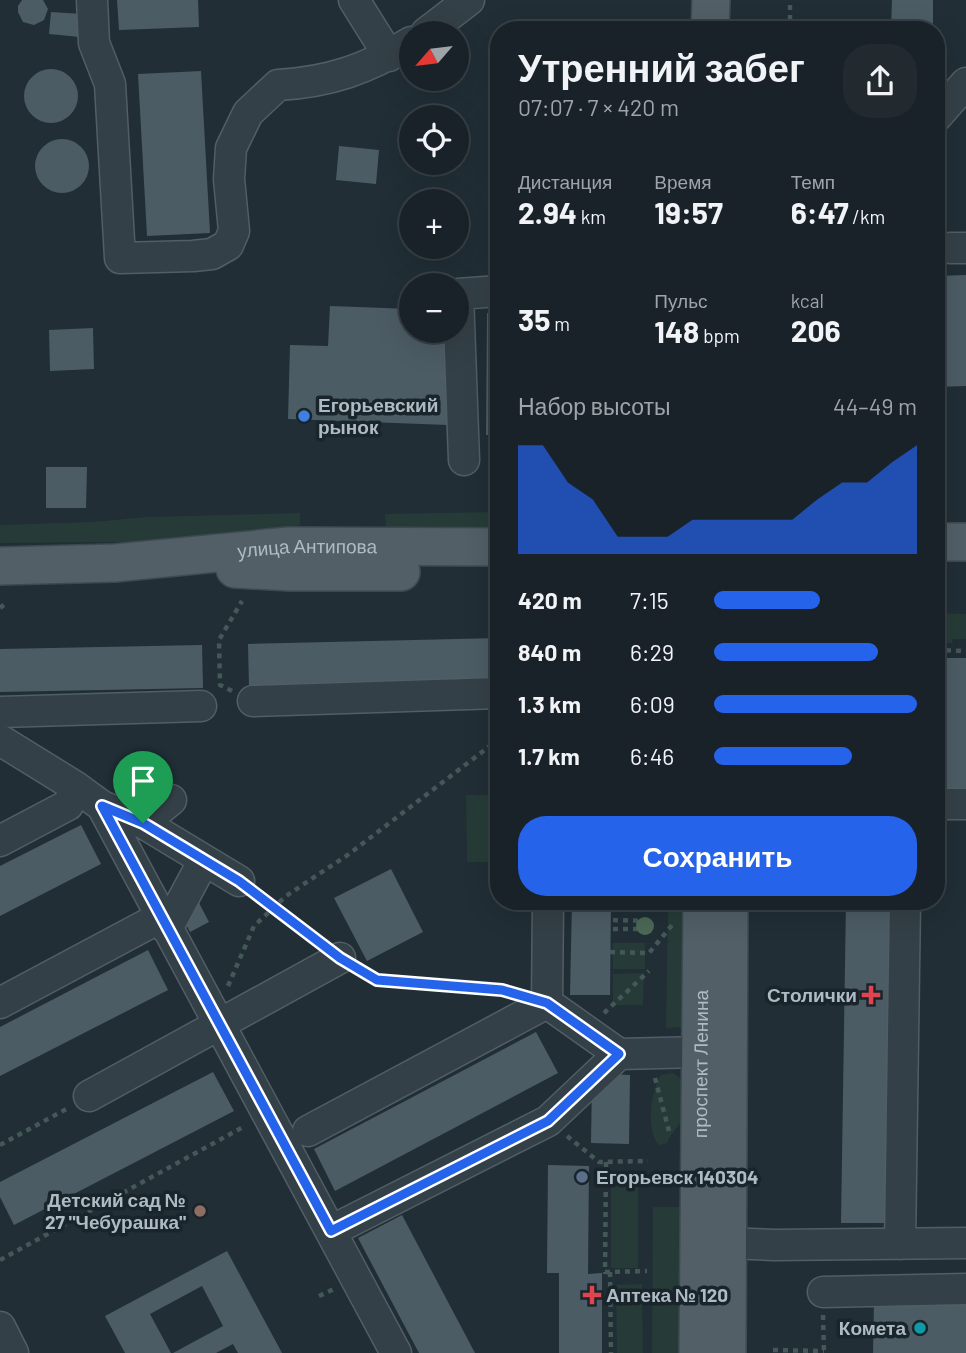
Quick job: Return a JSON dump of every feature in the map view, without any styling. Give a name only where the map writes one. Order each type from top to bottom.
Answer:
[{"type":"main road","points":[[710,21],[711,0]]},
{"type":"main road","points":[[734,0],[734,21]]},
{"type":"main road","points":[[945,542],[966,542]]},
{"type":"main road","name":"улица Антипова","points":[[0,566],[115,563],[289,546],[490,547]]},
{"type":"main road","name":"улица Антипова","points":[[115,563],[290,572],[490,571]]},
{"type":"main road","points":[[945,566],[966,566]]},
{"type":"main road","name":"проспект Ленина","points":[[698,1353],[702,910]]},
{"type":"main road","name":"проспект Ленина","points":[[727,1353],[729,910]]},
{"type":"lane","points":[[92,0],[94,43],[110,84],[120,258],[212,254],[228,246],[234,231],[229,179],[231,148],[248,113],[278,85],[300,84],[350,73],[399,49]]},
{"type":"lane","points":[[354,0],[399,48]]},
{"type":"lane","points":[[442,21],[470,0]]},
{"type":"lane","points":[[945,107],[966,83]]},
{"type":"lane","points":[[464,460],[458,294],[490,292]]},
{"type":"lane","points":[[253,701],[490,693]]},
{"type":"lane","points":[[0,712],[201,706]]},
{"type":"lane","points":[[0,740],[102,806],[143,823],[239,881]]},
{"type":"lane","points":[[0,841],[68,805],[76,787]]},
{"type":"lane","points":[[143,823],[171,800]]},
{"type":"lane","points":[[945,804],[966,804]]},
{"type":"lane","points":[[102,806],[396,1353]]},
{"type":"lane","points":[[0,1003],[164,923],[204,860]]},
{"type":"lane","points":[[547,1003],[548,910]]},
{"type":"lane","points":[[900,1244],[905,910]]},
{"type":"lane","points":[[89,1096],[340,958]]},
{"type":"lane","points":[[547,1003],[585,1030],[634,1054],[701,1052]]},
{"type":"lane","points":[[309,1131],[547,1003]]},
{"type":"lane","points":[[331,1231],[548,1121],[634,1054]]},
{"type":"lane","points":[[727,1243],[966,1243]]},
{"type":"lane","points":[[823,1292],[966,1289]]},
{"type":"lane","points":[[0,1327],[13,1353]]},
{"type":"path","points":[[790,0],[790,21]]},
{"type":"path","points":[[242,601],[219,640],[220,685],[253,701]]},
{"type":"path","points":[[945,651],[966,652]]},
{"type":"path","points":[[218,1024],[230,981],[254,926],[286,896],[349,854],[490,746]]},
{"type":"path","points":[[239,881],[340,958],[377,980],[502,990],[547,1003]]},
{"type":"path","points":[[649,921],[612,920],[612,929],[649,929]]},
{"type":"path","points":[[610,952],[649,953]]},
{"type":"path","points":[[585,1030],[649,971]]},
{"type":"path","points":[[634,1054],[669,1132]]},
{"type":"path","points":[[0,1145],[89,1096]]},
{"type":"path","points":[[0,1260],[267,1114]]},
{"type":"path","points":[[548,1121],[599,1162],[648,1161]]},
{"type":"path","points":[[606,1162],[605,1272],[647,1271]]},
{"type":"path","points":[[610,1272],[611,1353]]},
{"type":"path","points":[[773,1350],[824,1352],[823,1292]]},
{"type":"green space","points":[[490,512],[490,537],[426,538],[386,528],[385,514]]},
{"type":"green space","points":[[300,513],[300,525],[218,541],[0,543],[0,525],[146,517]]},
{"type":"green space","points":[[945,613],[966,614],[966,639],[953,639],[952,643],[945,643]]},
{"type":"green space","points":[[466,795],[490,795],[490,862],[467,862]]},
{"type":"green space","points":[[668,910],[687,910],[684,1027],[666,1028]]},
{"type":"green space","points":[[613,943],[645,943],[645,969],[613,969]]},
{"type":"green space","points":[[644,973],[643,1005],[613,1005],[613,974]]},
{"type":"green space","points":[[673,1073],[684,1085],[683,1116],[667,1143],[659,1145],[652,1130],[652,1100],[661,1075]]},
{"type":"green space","points":[[611,1179],[638,1179],[638,1268],[611,1268]]},
{"type":"green space","points":[[653,1207],[682,1207],[682,1353],[652,1353]]},
{"type":"green space","points":[[642,1284],[643,1353],[617,1353],[616,1285]]},
{"type":"building","points":[[22,0],[43,0],[48,9],[44,20],[34,25],[23,22],[18,12]]},
{"type":"building","points":[[117,0],[198,0],[199,27],[119,30]]},
{"type":"building","points":[[892,0],[933,0],[933,21],[891,21]]},
{"type":"building","points":[[51,12],[82,14],[80,37],[49,34]]},
{"type":"building","points":[[51,69],[70,77],[78,96],[70,115],[51,123],[32,115],[24,96],[32,77]]},
{"type":"building","points":[[201,71],[210,233],[147,236],[138,74]]},
{"type":"building","points":[[62,139],[81,147],[89,166],[81,185],[62,193],[43,185],[35,166],[43,147]]},
{"type":"building","points":[[339,146],[379,150],[376,184],[336,180]]},
{"type":"building","points":[[966,275],[966,386],[945,387],[945,276]]},
{"type":"building","points":[[330,306],[399,309],[399,343],[451,343],[448,425],[288,419],[290,345],[328,346]]},
{"type":"building","points":[[487,313],[490,313],[490,435],[486,435]]},
{"type":"building","points":[[93,328],[94,369],[50,371],[49,330]]},
{"type":"building","points":[[46,467],[87,467],[86,508],[46,508]]},
{"type":"building","points":[[490,638],[490,682],[249,688],[248,644]]},
{"type":"building","points":[[202,645],[203,688],[0,692],[0,649]]},
{"type":"building","points":[[945,658],[966,658],[966,797],[945,796]]},
{"type":"building","points":[[81,825],[101,864],[0,916],[0,866]]},
{"type":"building","points":[[391,869],[423,932],[367,961],[334,898]]},
{"type":"building","points":[[198,901],[209,922],[190,932],[179,911]]},
{"type":"building","points":[[572,910],[611,910],[610,995],[570,995]]},
{"type":"building","points":[[846,910],[890,910],[885,1223],[841,1223]]},
{"type":"building","points":[[148,950],[168,990],[0,1076],[0,1027]]},
{"type":"building","points":[[536,1032],[558,1073],[335,1191],[314,1149]]},
{"type":"building","points":[[213,1072],[234,1111],[14,1225],[0,1197],[0,1182]]},
{"type":"building","points":[[609,1074],[630,1075],[629,1144],[591,1143],[592,1084],[609,1085]]},
{"type":"building","points":[[548,1165],[589,1166],[588,1274],[602,1273],[602,1353],[559,1353],[559,1273],[547,1273]]},
{"type":"building","points":[[402,1215],[475,1353],[419,1353],[358,1238]]},
{"type":"building","points":[[227,1251],[282,1353],[238,1353],[233,1344],[216,1353],[173,1353],[223,1326],[202,1286],[150,1314],[171,1353],[125,1353],[105,1316]]},
{"type":"building","name":"Комета","points":[[874,1300],[966,1302],[966,1353],[873,1353]]},
{"type":"place","name":"Егорьевский рынок","points":[[304,416]]},
{"type":"place","name":"Столички","points":[[871,995]]},
{"type":"place","name":"Егорьевск 140304","points":[[582,1177]]},
{"type":"place","name":"Детский сад № 27 \"Чебурашка\"","points":[[200,1211]]},
{"type":"place","name":"Аптека № 120","points":[[592,1295]]},
{"type":"place","name":"Комета","points":[[920,1328]]},
{"type":"route","points":[[102,806],[143,823],[239,881],[340,958],[377,980],[502,990],[547,1003],[619,1054],[548,1121],[331,1231],[102,806]]}]
